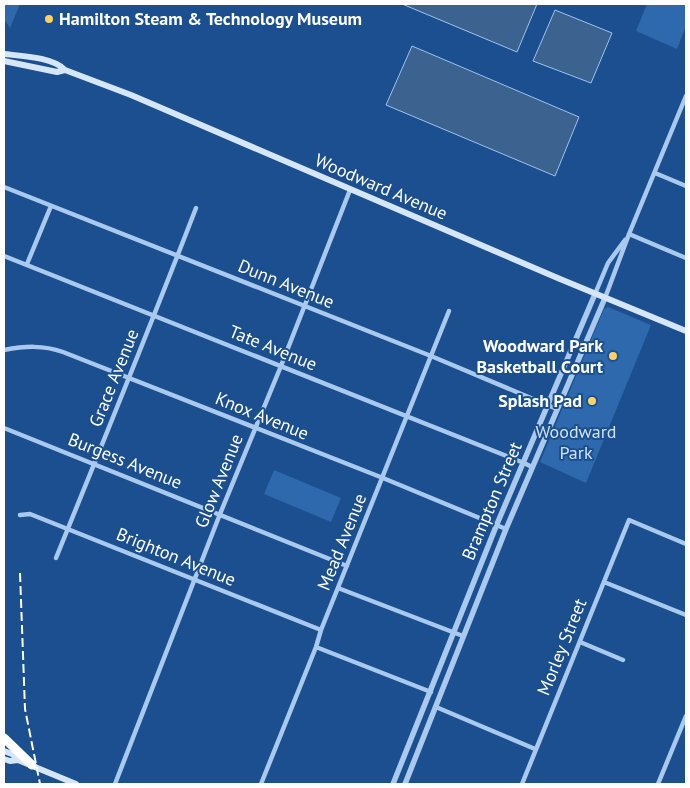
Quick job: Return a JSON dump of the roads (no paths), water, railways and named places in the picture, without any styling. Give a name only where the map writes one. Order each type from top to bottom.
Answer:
[{"type":"highway","points":[[4,738],[32,765]]},
{"type":"main road","name":"Woodward Avenue","points":[[4,54],[60,64],[65,70],[104,84],[686,331]]},
{"type":"main road","name":"Woodward Avenue","points":[[4,61],[57,72],[65,70]]},
{"type":"main road","points":[[4,751],[12,754],[18,760],[76,784]]},
{"type":"main road","points":[[4,759],[10,761],[18,760]]},
{"type":"street","name":"Brampton Street","points":[[405,784],[462,636],[605,298],[629,234],[686,96]]},
{"type":"street","points":[[680,112],[686,114]]},
{"type":"street","points":[[654,173],[686,186]]},
{"type":"street","name":"Dunn Avenue","points":[[4,187],[431,356],[557,409]]},
{"type":"street","name":"Glow Avenue","points":[[114,784],[350,190]]},
{"type":"street","points":[[27,264],[51,206]]},
{"type":"street","name":"Grace Avenue","points":[[56,558],[128,378],[155,316],[196,208]]},
{"type":"street","name":"Brampton Street","points":[[394,784],[497,524],[608,263],[629,234]]},
{"type":"street","points":[[629,234],[686,258]]},
{"type":"street","name":"Tate Avenue","points":[[4,256],[524,462],[532,467]]},
{"type":"street","name":"Mead Avenue","points":[[261,784],[449,311]]},
{"type":"street","name":"Knox Avenue","points":[[4,350],[29,346],[48,347],[383,478],[506,529]]},
{"type":"street","name":"Burgess Avenue","points":[[4,428],[347,566]]},
{"type":"street","name":"Brighton Avenue","points":[[20,515],[30,514],[321,630]]},
{"type":"street","name":"Morley Street","points":[[522,784],[629,520],[686,544]]},
{"type":"street","points":[[604,582],[686,616]]},
{"type":"street","points":[[338,588],[462,636]]},
{"type":"street","points":[[580,642],[623,660]]},
{"type":"street","points":[[316,647],[431,692]]},
{"type":"street","points":[[436,707],[535,749]]},
{"type":"street","points":[[658,784],[686,716]]},
{"type":"railway","points":[[20,573],[25,709],[40,784]]},
{"type":"place","name":"Hamilton Steam & Technology Museum","points":[[49,19]]},
{"type":"place","name":"Woodward Park Basketball Court","points":[[613,356]]},
{"type":"place","name":"Splash Pad","points":[[592,401]]},
{"type":"park label","name":"Woodward Park","points":[[576,442]]}]
